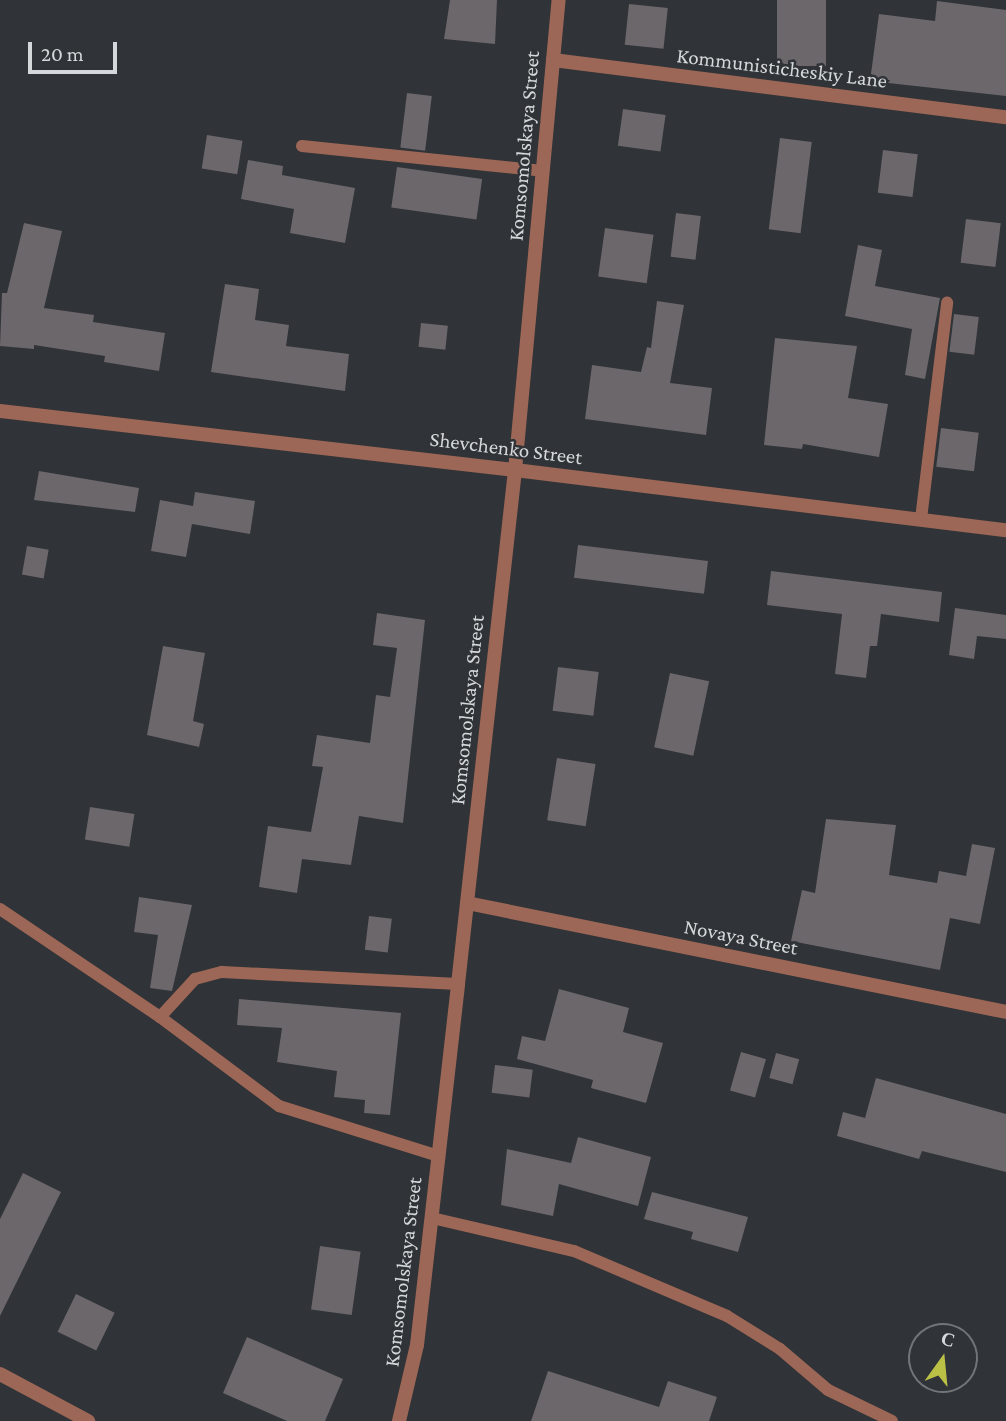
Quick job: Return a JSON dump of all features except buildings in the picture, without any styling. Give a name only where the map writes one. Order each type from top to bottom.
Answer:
[{"type":"street","name":"Komsomolskaya Street","points":[[399,1421],[418,1345],[515,470],[559,0]]},
{"type":"street","name":"Kommunisticheskiy Lane","points":[[554,60],[1006,117]]},
{"type":"street","name":"Shevchenko Street","points":[[0,411],[1006,530]]},
{"type":"street","name":"Novaya Street","points":[[467,903],[1006,1012]]},
{"type":"street","points":[[0,1374],[88,1421]]},
{"type":"lane","points":[[302,146],[543,171]]},
{"type":"lane","points":[[920,519],[947,303]]},
{"type":"lane","points":[[0,909],[160,1017],[279,1106],[439,1156]]},
{"type":"lane","points":[[160,1017],[195,979],[222,972],[458,984]]},
{"type":"lane","points":[[432,1218],[574,1251],[727,1316],[780,1349],[828,1390],[892,1421]]}]
